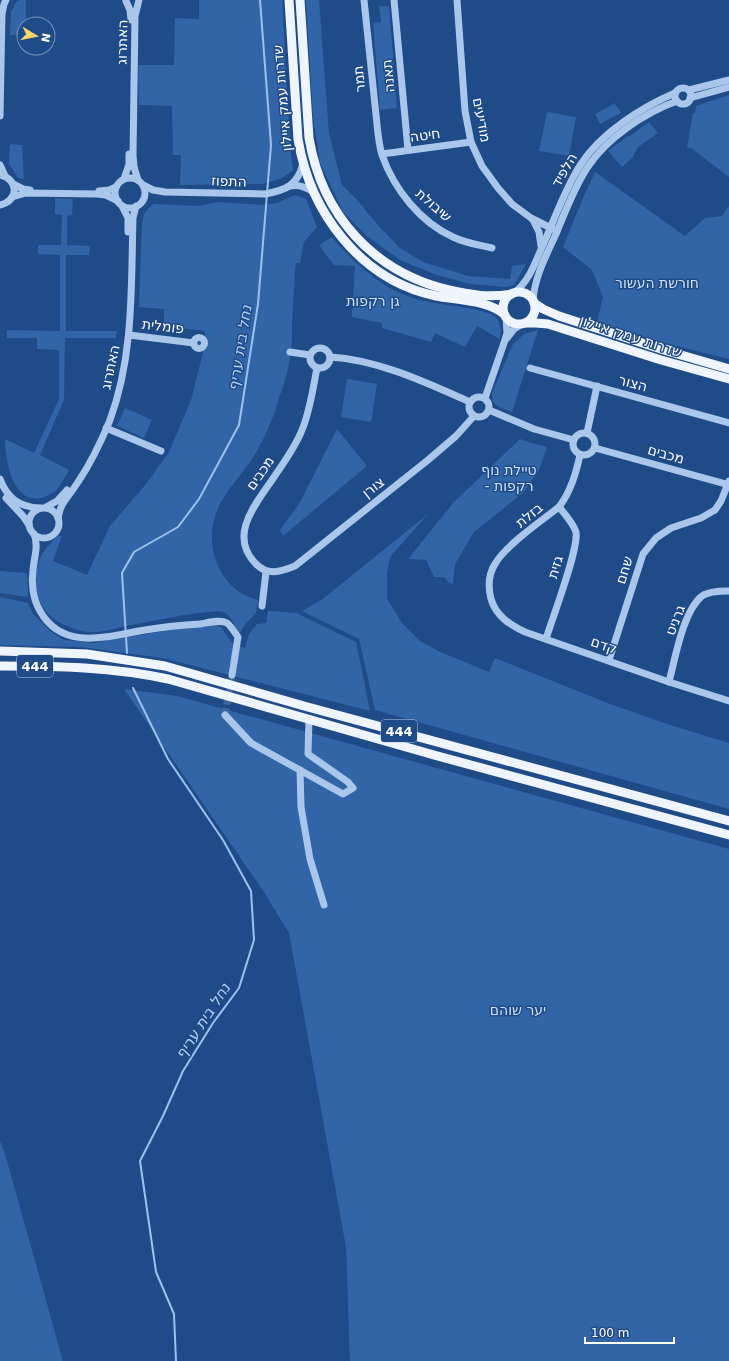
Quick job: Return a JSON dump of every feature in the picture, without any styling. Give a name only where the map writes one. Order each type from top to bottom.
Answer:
[{"type":"main road","name":"שדרות עמק איילון","points":[[289,0],[298,139],[303,164],[319,205],[348,246],[369,264],[389,278],[422,293],[486,305],[505,316]]},
{"type":"main road","name":"שדרות עמק איילון","points":[[300,0],[311,151],[323,188],[340,218],[356,238],[376,255],[406,274],[434,286],[467,294],[488,297],[513,294]]},
{"type":"main road","points":[[525,293],[534,301],[534,314],[532,318],[523,324],[512,323],[505,316],[503,310],[505,300],[513,294],[525,293]]},
{"type":"main road","name":"שדרות עמק איילון","points":[[534,301],[543,309],[559,316],[664,350],[729,368]]},
{"type":"main road","name":"שדרות עמק איילון","points":[[523,324],[536,322],[548,324],[661,360],[729,379]]},
{"type":"main road","name":"444","points":[[0,652],[87,654],[165,666],[304,706],[729,821]]},
{"type":"main road","name":"444","points":[[0,666],[71,667],[105,669],[142,674],[200,688],[434,755],[729,835]]},
{"type":"street","points":[[0,1],[6,0]]},
{"type":"street","points":[[0,116],[2,14],[6,0]]},
{"type":"street","points":[[126,0],[133,2],[138,0]]},
{"type":"street","name":"האתרוג","points":[[124,179],[129,164],[130,152],[131,17],[126,0]]},
{"type":"street","name":"האתרוג","points":[[138,0],[135,16],[133,155],[134,167],[140,183]]},
{"type":"street","name":"תמר","points":[[364,0],[375,113],[382,154]]},
{"type":"street","name":"תאנה","points":[[394,0],[408,150]]},
{"type":"street","name":"מודיעים","points":[[457,0],[465,111],[471,142],[482,166],[512,204],[531,218],[554,230]]},
{"type":"street","points":[[729,80],[689,90],[681,88],[675,93],[677,101],[685,104],[690,98],[729,87]]},
{"type":"street","points":[[689,90],[690,98]]},
{"type":"street","name":"הלפיד","points":[[534,301],[536,280],[571,183],[582,163],[595,147],[627,120],[652,104],[675,93]]},
{"type":"street","name":"הלפיד","points":[[513,294],[528,278],[540,251],[554,230],[587,168],[598,153],[612,140],[645,115],[677,101]]},
{"type":"street","name":"חיטה","points":[[382,154],[471,142]]},
{"type":"street","name":"שיבולת","points":[[382,154],[390,174],[402,194],[413,208],[429,222],[454,238],[492,248]]},
{"type":"street","points":[[289,186],[298,178],[303,164]]},
{"type":"street","points":[[0,165],[2,175],[13,184],[23,189],[104,191],[116,187]]},
{"type":"street","points":[[0,212],[2,204],[12,197],[23,193],[102,194],[110,196],[120,203],[129,208],[136,206],[143,200],[145,190],[140,183],[131,178],[120,181],[116,187],[115,193],[120,203]]},
{"type":"street","name":"התפוז","points":[[140,183],[153,190],[165,192],[265,194],[295,185],[304,187],[313,192]]},
{"type":"street","points":[[12,197],[14,192],[13,184]]},
{"type":"street","name":"התפוז","points":[[143,200],[153,195],[165,192]]},
{"type":"street","name":"האתרוג","points":[[43,508],[57,501],[64,494],[88,456],[108,413],[118,381],[125,336],[128,232],[128,218],[120,203]]},
{"type":"street","name":"האתרוג","points":[[58,518],[62,505],[85,470],[106,428],[122,382],[129,335],[133,218],[136,206]]},
{"type":"street","points":[[531,218],[537,226],[539,232],[542,245],[540,251]]},
{"type":"street","points":[[485,398],[507,333],[505,316]]},
{"type":"street","points":[[505,340],[514,329],[523,324]]},
{"type":"street","name":"פומלית","points":[[129,335],[194,343]]},
{"type":"street","points":[[330,356],[327,365],[321,368],[317,368],[311,363],[310,360],[310,355],[314,350],[321,348],[328,352],[330,356],[355,359],[374,364],[441,389],[470,402]]},
{"type":"street","points":[[290,352],[310,355]]},
{"type":"street","name":"מכבים","points":[[266,572],[260,569],[252,561],[245,548],[245,526],[256,501],[284,462],[302,431],[317,368]]},
{"type":"street","name":"הצור","points":[[530,368],[729,422]]},
{"type":"street","points":[[587,433],[597,386]]},
{"type":"street","points":[[478,396],[485,398],[489,403],[489,410],[484,416],[474,416],[469,409],[470,402],[474,397],[478,396]]},
{"type":"street","points":[[489,410],[534,429],[574,440]]},
{"type":"street","name":"צורן","points":[[266,572],[274,573],[295,566],[428,460],[456,436],[474,416]]},
{"type":"street","points":[[106,428],[161,451]]},
{"type":"street","points":[[587,433],[590,434],[595,440],[595,448],[591,454],[580,455],[574,449],[574,440],[579,434],[587,433]]},
{"type":"street","name":"מכבים","points":[[595,448],[729,483]]},
{"type":"street","name":"בזלת","points":[[489,590],[489,579],[495,564],[507,549],[559,507],[566,498],[576,473],[580,455]]},
{"type":"street","points":[[0,479],[8,495],[16,502],[27,507],[43,508],[54,511],[58,518],[59,526],[57,530],[45,541],[36,554]]},
{"type":"street","name":"שחם","points":[[609,660],[643,554],[656,538],[671,528],[700,518],[715,510],[729,483]]},
{"type":"street","points":[[0,490],[23,516],[34,534],[36,554],[32,585],[35,600],[44,617],[54,627],[71,636],[90,639],[147,630],[215,622],[225,623],[228,624],[238,637],[232,675]]},
{"type":"street","name":"גזית","points":[[546,639],[569,567],[576,539],[576,532],[559,507]]},
{"type":"street","points":[[29,526],[30,516],[35,511],[43,508]]},
{"type":"street","points":[[34,534],[43,538],[50,537]]},
{"type":"street","points":[[262,606],[266,572]]},
{"type":"street","name":"קדם","points":[[489,590],[494,608],[514,627],[669,682],[729,701]]},
{"type":"street","name":"גרניט","points":[[669,682],[680,638],[685,623],[693,608],[703,595],[718,591],[729,591]]},
{"type":"street","points":[[225,715],[251,743],[343,794],[353,788],[348,782],[308,754],[309,719]]},
{"type":"street","points":[[300,770],[301,807],[310,859],[324,905]]},
{"type":"green space","points":[[26,0],[26,16],[16,16],[16,35],[10,35],[11,12],[17,1]]},
{"type":"green space","points":[[199,0],[282,0],[290,144],[293,170],[282,178],[263,184],[180,185],[181,155],[173,155],[172,106],[139,105],[138,65],[174,65],[175,18],[199,19]]},
{"type":"green space","points":[[306,0],[319,0],[329,134],[342,185],[400,248],[423,262],[468,276],[510,279],[512,266],[526,264],[514,285],[506,287],[470,284],[434,274],[400,260],[367,236],[343,212],[320,163],[313,117]]},
{"type":"green space","points":[[379,6],[389,6],[397,108],[380,110],[373,23],[381,22]]},
{"type":"green space","points":[[729,95],[729,177],[691,148],[687,148],[693,113],[695,113],[696,106]]},
{"type":"green space","points":[[615,103],[621,113],[600,124],[595,114]]},
{"type":"green space","points":[[547,112],[576,117],[569,156],[539,151]]},
{"type":"green space","points":[[649,122],[658,133],[638,147],[632,158],[622,167],[608,151]]},
{"type":"green space","points":[[10,144],[22,145],[24,179],[18,178],[9,164]]},
{"type":"green space","name":"חורשת העשור","points":[[595,172],[685,236],[705,218],[722,216],[729,206],[729,359],[664,343],[597,322],[603,297],[592,270],[563,247]]},
{"type":"green space","points":[[295,195],[306,199],[317,227],[304,242],[300,263],[296,263],[292,345],[287,373],[275,412],[264,438],[253,458],[228,490],[220,504],[212,528],[212,540],[217,564],[231,585],[241,593],[258,600],[256,613],[246,623],[239,634],[228,615],[223,612],[204,612],[184,615],[95,632],[78,630],[57,621],[47,613],[41,604],[37,593],[36,573],[41,555],[58,536],[62,536],[53,561],[87,575],[110,526],[146,484],[169,452],[191,400],[203,353],[205,331],[164,326],[164,309],[139,307],[142,223],[146,212],[154,204],[199,206],[218,202],[263,205],[277,203]]},
{"type":"green space","points":[[55,198],[73,199],[72,215],[67,216],[67,245],[90,246],[89,255],[66,255],[66,331],[117,331],[116,338],[65,338],[64,400],[40,455],[69,470],[61,484],[54,492],[44,497],[33,498],[25,495],[18,489],[13,480],[9,469],[5,439],[34,453],[59,399],[59,350],[37,349],[37,338],[7,338],[7,330],[60,331],[60,255],[38,254],[38,245],[61,245],[62,215],[55,214]]},
{"type":"green space","name":"גן רקפות","points":[[332,237],[363,269],[391,289],[420,300],[476,309],[494,316],[499,323],[500,339],[477,326],[465,347],[435,333],[431,342],[382,328],[382,323],[352,317],[355,266],[334,265],[319,245]]},
{"type":"green space","points":[[538,330],[512,412],[499,407],[493,402],[492,393],[513,344],[524,334]]},
{"type":"green space","points":[[347,379],[377,384],[371,422],[341,417]]},
{"type":"green space","points":[[125,408],[152,420],[144,438],[117,426]]},
{"type":"green space","points":[[337,429],[367,466],[283,536],[280,530],[299,504]]},
{"type":"green space","name":"טיילת נוף - רקפות","points":[[520,439],[547,447],[539,470],[524,492],[474,532],[455,564],[453,584],[448,582],[444,577],[434,577],[426,560],[408,559],[453,503]]},
{"type":"green space","points":[[428,514],[390,557],[387,574],[387,599],[402,623],[420,641],[438,651],[489,672],[495,658],[610,704],[670,725],[729,743],[729,809],[375,710],[359,639],[302,611],[324,598]]},
{"type":"green space","points":[[0,571],[27,573],[28,597],[0,593]]},
{"type":"green space","points":[[0,597],[28,603],[33,614],[50,631],[64,640],[94,643],[210,623],[221,627],[233,644],[245,648],[249,634],[257,624],[266,623],[268,611],[296,613],[356,642],[370,711],[163,658],[81,647],[0,645]]},
{"type":"green space","name":"יער שוהם","points":[[124,689],[177,696],[729,849],[729,1361],[350,1361],[346,1247],[289,933],[264,892]]},
{"type":"green space","points":[[0,1141],[5,1154],[63,1361],[0,1361]]},
{"type":"waterway","name":"נחל בית עריף","points":[[127,653],[122,573],[134,552],[178,527],[199,499],[239,425],[258,304],[271,145],[260,0]]},
{"type":"waterway","name":"נחל בית עריף","points":[[133,688],[168,759],[223,840],[251,891],[254,940],[239,988],[213,1023],[183,1071],[163,1116],[140,1161],[156,1272],[174,1314],[176,1361]]},
{"type":"tunnel","points":[[225,715],[232,675]]}]
